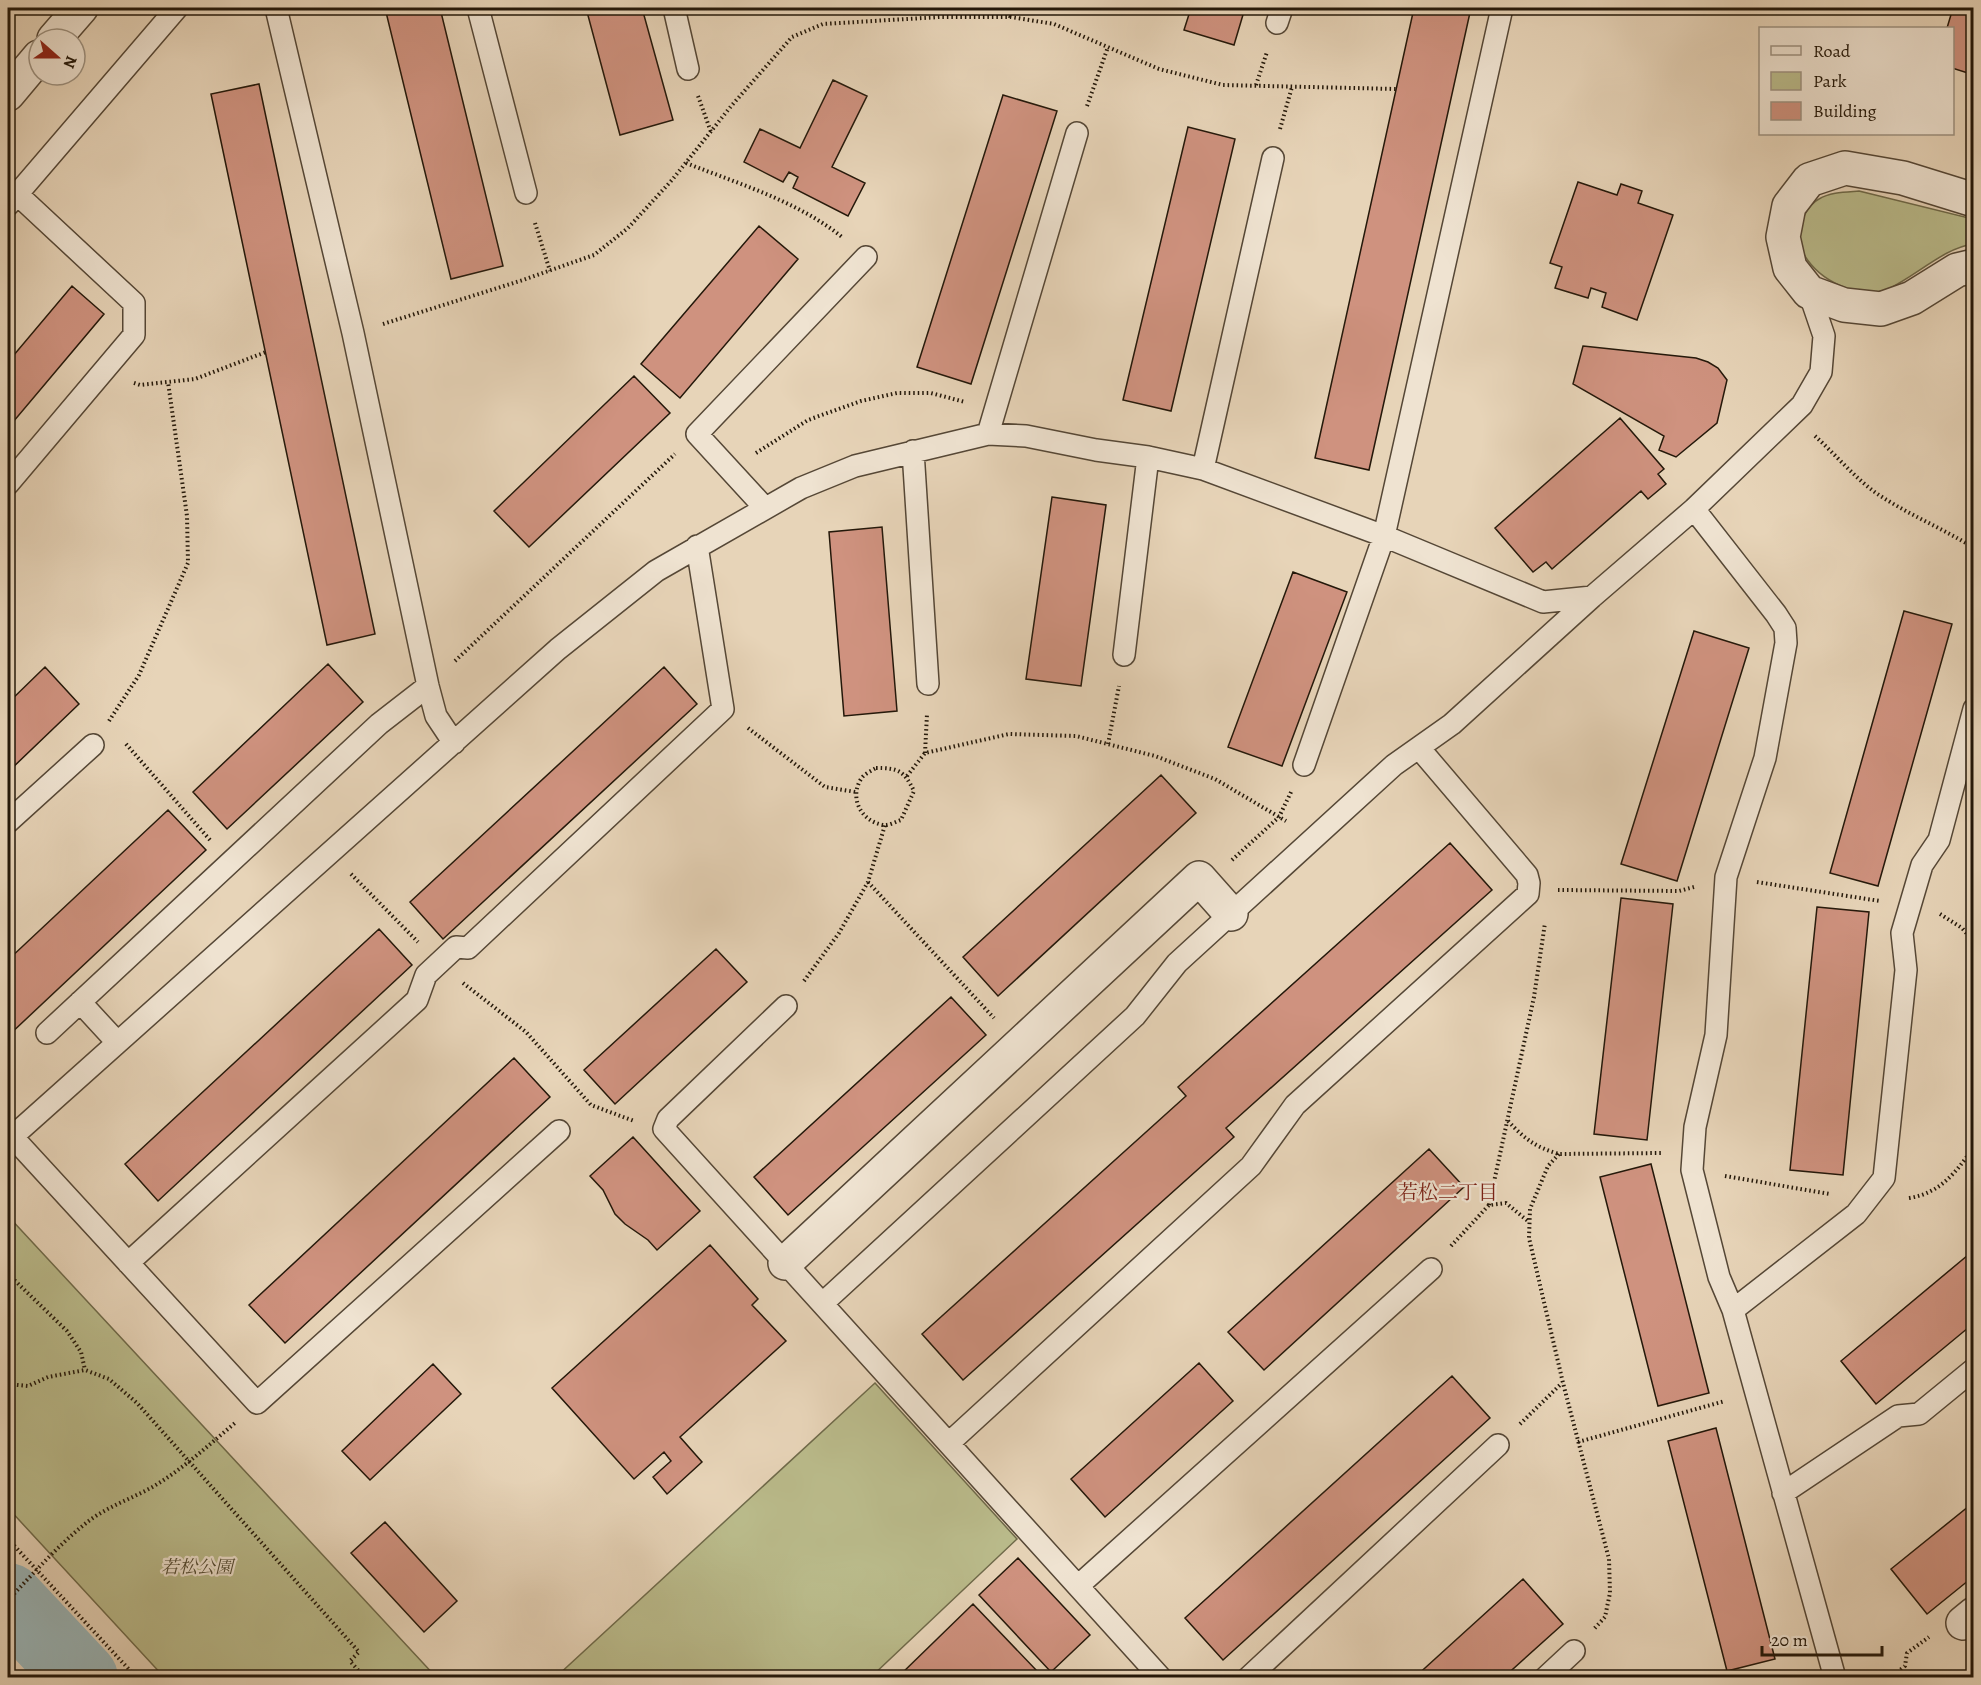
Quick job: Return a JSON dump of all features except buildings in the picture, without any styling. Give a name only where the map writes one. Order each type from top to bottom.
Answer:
[{"type":"street","points":[[64,27],[81,8]]},
{"type":"street","points":[[8,94],[27,71]]},
{"type":"street","points":[[1974,200],[1903,178],[1845,168],[1809,180],[1789,206],[1783,237],[1790,268],[1809,292],[1844,305],[1881,309],[1912,298],[1957,270],[1974,266]]},
{"type":"street","points":[[785,1263],[1199,878],[1231,914]]},
{"type":"lane","points":[[8,484],[134,335],[134,303],[12,200],[177,8]]},
{"type":"lane","points":[[276,8],[353,333],[428,686],[436,716],[454,743]]},
{"type":"lane","points":[[478,8],[526,194]]},
{"type":"lane","points":[[674,8],[688,69]]},
{"type":"lane","points":[[1304,765],[1384,536],[1502,8]]},
{"type":"lane","points":[[988,434],[1077,133]]},
{"type":"lane","points":[[1203,469],[1273,158]]},
{"type":"lane","points":[[765,508],[697,434],[866,257]]},
{"type":"lane","points":[[823,1303],[1135,1016],[1177,963],[1394,765],[1452,724],[1694,508],[1802,405],[1821,372],[1824,336],[1809,292]]},
{"type":"lane","points":[[559,1131],[257,1403],[10,1134],[117,1042],[558,649],[656,571],[801,488],[855,466],[988,434],[1026,436],[1096,450],[1148,457],[1203,469],[1384,536],[1543,602],[1592,597]]},
{"type":"lane","points":[[913,451],[928,684]]},
{"type":"lane","points":[[1124,655],[1148,457]]},
{"type":"lane","points":[[1694,508],[1776,614],[1785,628],[1786,643],[1765,758],[1726,877],[1716,1035],[1695,1127],[1692,1170],[1719,1277],[1733,1310],[1835,1677]]},
{"type":"lane","points":[[128,1263],[417,1000],[426,975],[456,947],[468,948],[723,709],[697,546]]},
{"type":"lane","points":[[47,1034],[379,724],[428,686]]},
{"type":"lane","points":[[1733,1310],[1856,1215],[1884,1178],[1906,970],[1902,933],[1922,865],[1939,840],[1974,709]]},
{"type":"lane","points":[[8,822],[93,745]]},
{"type":"lane","points":[[949,1443],[1251,1166],[1295,1105],[1528,894],[1527,875],[1419,748]]},
{"type":"lane","points":[[80,1002],[117,1042]]},
{"type":"lane","points":[[786,1006],[668,1119],[664,1130],[1161,1677]]},
{"type":"lane","points":[[1078,1586],[1431,1269]]},
{"type":"lane","points":[[1783,1493],[1898,1416],[1919,1414],[1974,1369]]},
{"type":"lane","points":[[1248,1677],[1498,1445]]},
{"type":"lane","points":[[1545,1677],[1574,1651]]},
{"type":"path","points":[[998,8],[1011,18]]},
{"type":"path","points":[[353,333],[594,255],[628,228],[792,37],[822,24],[940,17],[1011,18],[1054,24],[1159,69],[1223,85],[1396,89]]},
{"type":"path","points":[[1077,133],[1108,47]]},
{"type":"path","points":[[1273,158],[1292,87]]},
{"type":"path","points":[[686,163],[778,200],[824,223],[866,257]]},
{"type":"path","points":[[526,194],[550,271]]},
{"type":"path","points":[[104,371],[140,385],[195,379],[266,352]]},
{"type":"path","points":[[93,745],[139,675],[188,563],[187,516],[168,382]]},
{"type":"path","points":[[428,686],[697,434]]},
{"type":"path","points":[[1814,435],[1874,491],[1906,512],[1952,534],[1974,548]]},
{"type":"path","points":[[1108,744],[1124,655]]},
{"type":"path","points":[[907,776],[925,753],[928,684]]},
{"type":"path","points":[[723,709],[825,787],[856,792]]},
{"type":"path","points":[[107,723],[230,862]]},
{"type":"path","points":[[925,753],[1009,734],[1076,736],[1155,756],[1215,779],[1287,821]]},
{"type":"path","points":[[1205,885],[1279,817],[1304,765]]},
{"type":"path","points":[[876,768],[893,768],[907,776],[914,791],[901,820],[885,825],[869,820],[858,808],[856,792],[862,777],[876,768]]},
{"type":"path","points":[[786,1006],[839,933],[868,882],[885,825]]},
{"type":"path","points":[[330,852],[439,963],[526,1032],[591,1105],[664,1130]]},
{"type":"path","points":[[868,882],[1019,1046]]},
{"type":"path","points":[[1431,1269],[1489,1205],[1534,997],[1547,912]]},
{"type":"path","points":[[1508,1120],[1522,1137],[1545,1150],[1559,1154],[1694,1153]]},
{"type":"path","points":[[1559,1154],[1548,1166],[1530,1209],[1529,1238],[1563,1383],[1609,1559],[1610,1593],[1605,1617],[1574,1651]]},
{"type":"path","points":[[1489,1205],[1506,1203],[1529,1222]]},
{"type":"path","points":[[8,1274],[67,1331],[81,1352],[85,1370]]},
{"type":"path","points":[[8,1384],[28,1386],[48,1377],[85,1370],[109,1379],[137,1403],[360,1652],[350,1661],[365,1677]]},
{"type":"path","points":[[1498,1445],[1563,1383]]},
{"type":"path","points":[[1578,1442],[1756,1393]]},
{"type":"path","points":[[8,1600],[91,1520],[116,1504],[158,1484],[190,1462],[257,1403]]},
{"type":"path","points":[[8,1539],[137,1677]]},
{"type":"path","points":[[1890,1677],[1905,1666],[1907,1653],[1946,1624],[1968,1619]]},
{"type":"path","points":[[8,1673],[12,1677]]},
{"type":"green space","points":[[1859,191],[1973,219],[1973,244],[1944,254],[1889,289],[1863,294],[1850,290],[1815,269],[1802,250],[1799,240],[1800,228],[1805,214],[1817,200],[1833,194]]},
{"type":"green space","name":"若松公園","points":[[8,1216],[436,1677],[164,1677],[8,1508]]},
{"type":"green space","points":[[875,1383],[1017,1539],[871,1677],[556,1677]]},
{"type":"waterway","points":[[8,1599],[82,1678]]},
{"type":"district","name":"若松二丁目","points":[[1448,1192]]}]
